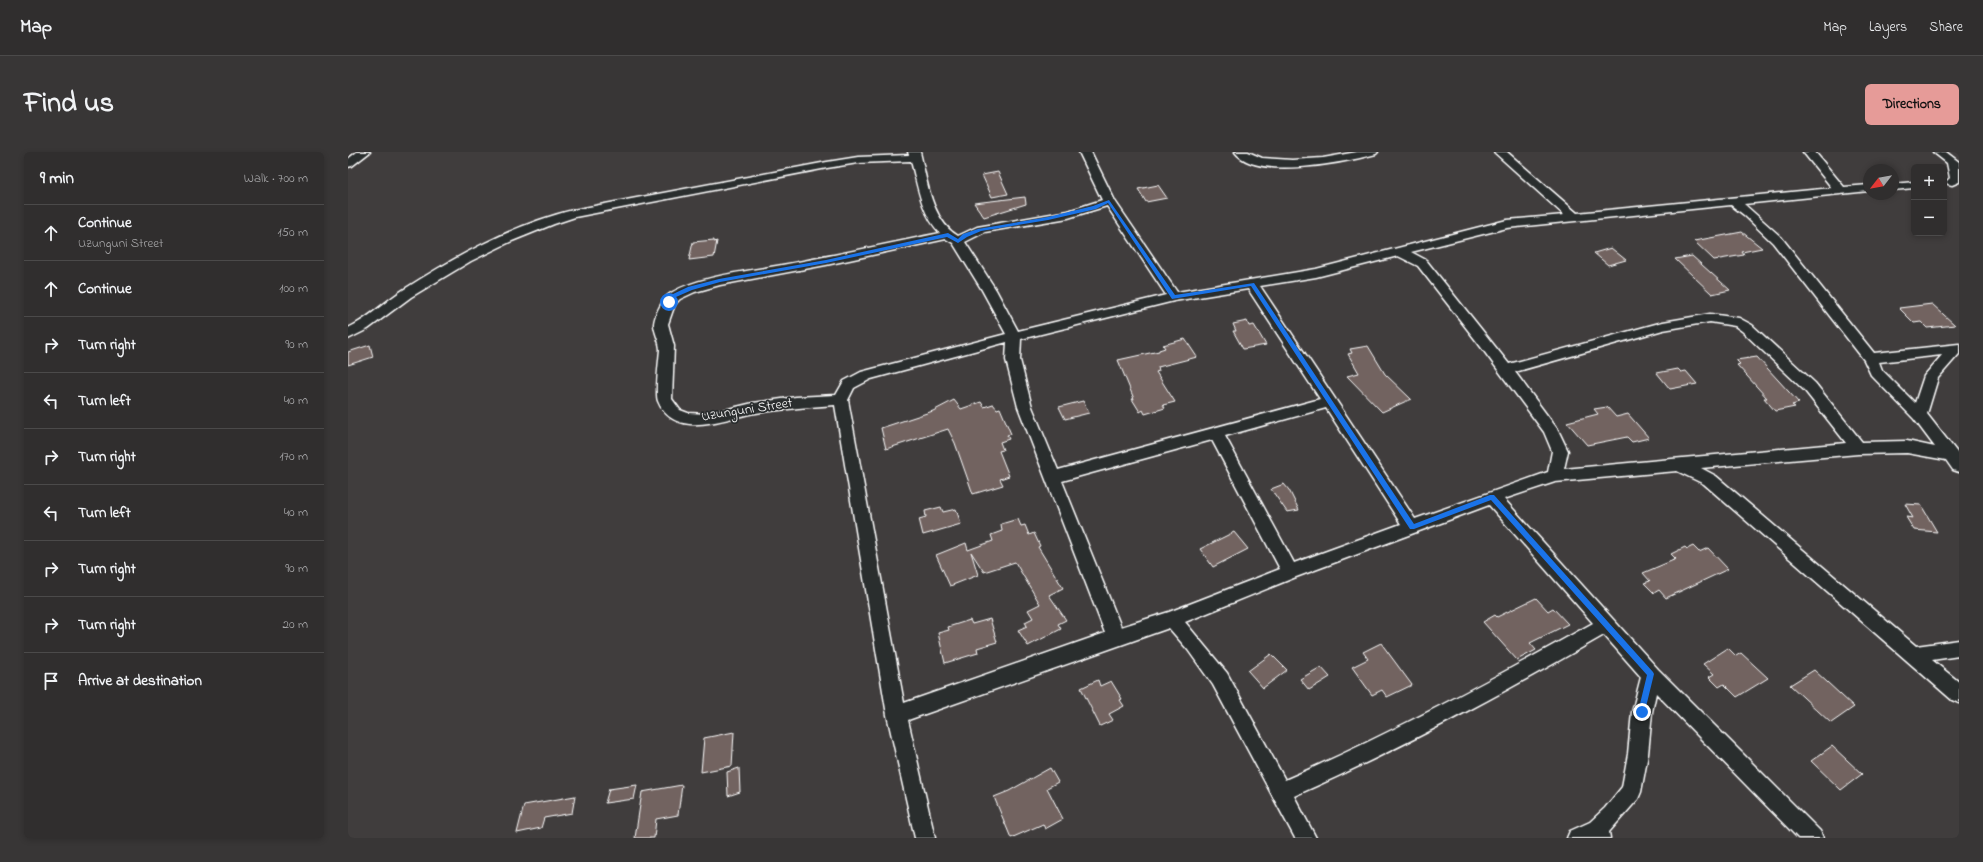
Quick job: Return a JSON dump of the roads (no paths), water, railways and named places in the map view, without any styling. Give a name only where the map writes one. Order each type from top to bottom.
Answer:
[{"type":"street","points":[[348,164],[364,152]]},
{"type":"street","points":[[1085,152],[1109,201],[1174,297]]},
{"type":"street","points":[[1240,152],[1250,160],[1279,164],[1348,158],[1372,152]]},
{"type":"street","points":[[1500,152],[1573,216]]},
{"type":"street","points":[[1809,152],[1840,190]]},
{"type":"street","points":[[1939,152],[1956,166],[1956,179],[1952,183]]},
{"type":"street","points":[[348,334],[451,266],[480,250],[546,222],[588,212],[827,165],[858,160],[915,155],[935,221],[953,238],[990,290],[1014,336],[1013,360],[1024,407],[1116,636]]},
{"type":"street","points":[[1899,186],[1911,185]]},
{"type":"street","points":[[925,838],[897,715],[841,400],[849,385],[866,375],[1014,336],[1174,297],[1316,273],[1398,250],[1507,224],[1573,216],[1606,215],[1863,188]]},
{"type":"street","name":"Uzunguni Street","points":[[841,400],[789,403],[753,408],[707,419],[687,418],[675,414],[665,400],[667,346],[662,324],[669,302],[675,296],[690,289],[719,281],[965,236],[980,230],[1094,208],[1109,201]]},
{"type":"street","points":[[1734,202],[1748,212],[1777,240],[1870,358],[1876,372],[1919,415],[1954,460]]},
{"type":"street","points":[[1422,263],[1429,243]]},
{"type":"street","points":[[1398,250],[1422,263],[1506,370],[1550,430],[1560,452],[1555,476]]},
{"type":"street","points":[[1252,284],[1412,527]]},
{"type":"street","points":[[1506,370],[1663,326],[1710,318],[1722,318],[1739,322],[1747,328],[1810,387],[1858,448]]},
{"type":"street","points":[[1870,358],[1957,350]]},
{"type":"street","points":[[1919,415],[1931,376],[1957,350]]},
{"type":"street","points":[[1052,477],[1330,402]]},
{"type":"street","points":[[1909,447],[1930,430]]},
{"type":"street","points":[[1216,433],[1290,572]]},
{"type":"street","points":[[897,715],[1116,636],[1172,619],[1290,572],[1492,497],[1555,476],[1858,448],[1909,447],[1954,460]]},
{"type":"street","points":[[1710,480],[1714,461]]},
{"type":"street","points":[[1678,464],[1710,480],[1959,694]]},
{"type":"street","points":[[1492,497],[1651,674],[1813,838]]},
{"type":"street","points":[[1172,619],[1194,644],[1220,679],[1254,739],[1280,792],[1306,838]]},
{"type":"street","points":[[1280,792],[1336,768],[1393,740],[1496,687],[1607,624]]},
{"type":"street","points":[[1913,654],[1959,648]]},
{"type":"street","points":[[1577,838],[1598,834],[1631,792],[1638,754],[1642,712],[1651,674]]}]
